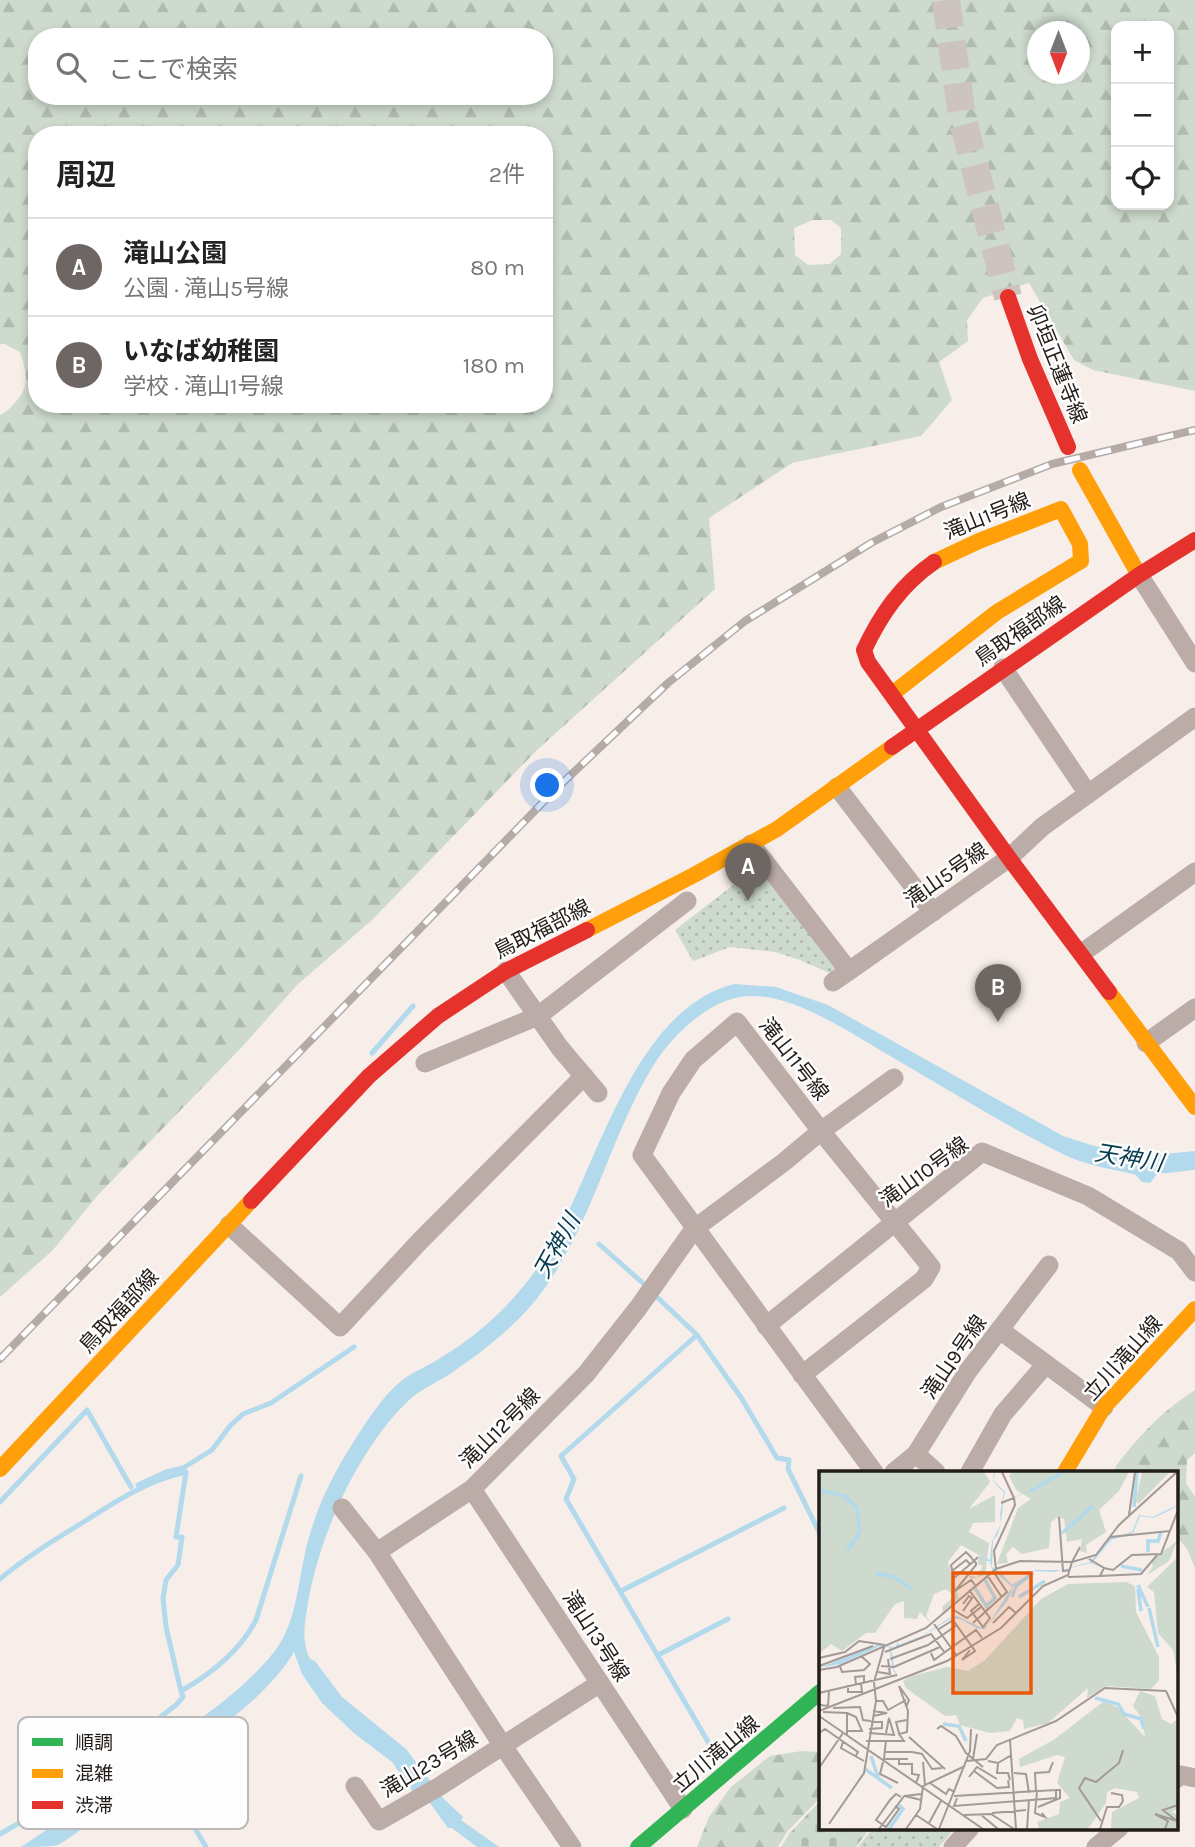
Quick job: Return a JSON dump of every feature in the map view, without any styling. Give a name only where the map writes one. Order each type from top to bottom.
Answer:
[{"type":"main road","name":"卯垣正蓮寺線","points":[[1008,297],[1030,359],[1069,447]]},
{"type":"main road","points":[[1080,470],[1139,575]]},
{"type":"main road","name":"滝山1号線","points":[[892,694],[997,612],[1081,561],[1080,544],[1061,509],[946,555],[924,568],[888,607],[864,650],[868,662],[1009,858],[1195,1107]]},
{"type":"main road","name":"鳥取福部線","points":[[0,1469],[390,1055],[455,1004],[506,971],[751,844],[805,810],[1003,668],[1195,540]]},
{"type":"main road","name":"立川滝山線","points":[[1066,1471],[1104,1407],[1195,1309]]},
{"type":"main road","name":"立川滝山線","points":[[638,1847],[819,1694]]},
{"type":"street","points":[[1061,509],[1094,497]]},
{"type":"street","points":[[1139,575],[1195,663]]},
{"type":"street","points":[[1003,668],[1088,794]]},
{"type":"street","name":"滝山5号線","points":[[751,844],[841,976],[1009,858],[1042,827],[1195,717]]},
{"type":"street","points":[[837,787],[933,912]]},
{"type":"street","points":[[1082,953],[1195,872]]},
{"type":"street","points":[[425,1063],[538,1016],[687,901]]},
{"type":"street","points":[[506,971],[598,1093]]},
{"type":"street","points":[[1146,1042],[1195,1008]]},
{"type":"street","name":"滝山11号線","points":[[802,1375],[924,1279],[931,1267],[735,1019],[693,1060],[671,1093],[642,1155],[694,1229],[766,1326],[802,1375],[873,1471]]},
{"type":"street","points":[[229,1225],[340,1327],[584,1076]]},
{"type":"street","name":"滝山12号線","points":[[377,1552],[472,1489],[586,1374],[638,1308],[694,1229],[894,1078]]},
{"type":"street","name":"滝山10号線","points":[[766,1326],[982,1152],[1088,1196],[1179,1251],[1195,1272]]},
{"type":"street","name":"滝山9号線","points":[[895,1471],[916,1454],[968,1371],[1049,1265]]},
{"type":"street","points":[[1000,1329],[1104,1407]]},
{"type":"street","points":[[971,1471],[1003,1414],[1045,1364]]},
{"type":"street","points":[[916,1454],[935,1471]]},
{"type":"street","name":"滝山13号線","points":[[472,1489],[683,1809]]},
{"type":"street","points":[[342,1508],[377,1552],[572,1847]]},
{"type":"street","points":[[503,1746],[600,1684]]},
{"type":"street","name":"滝山23号線","points":[[355,1786],[379,1821],[429,1794],[503,1746]]},
{"type":"street","points":[[1178,1777],[1181,1775],[1195,1777]]},
{"type":"street","points":[[953,1847],[969,1829]]},
{"type":"street","points":[[1097,1847],[1118,1829]]},
{"type":"green space","points":[[0,0],[1195,0],[1195,391],[1093,370],[1074,360],[1029,283],[983,298],[967,320],[968,341],[939,362],[952,400],[921,436],[792,463],[709,518],[715,589],[536,751],[372,920],[297,985],[241,1048],[97,1196],[53,1250],[0,1297],[0,415],[24,390],[26,377],[20,352],[0,344]],"holes":[[[813,220],[831,220],[841,228],[841,254],[830,264],[808,265],[795,255],[794,228]]]},
{"type":"green space","points":[[750,872],[760,872],[839,970],[832,974],[775,952],[730,947],[693,961],[675,930]]},
{"type":"green space","points":[[1195,1390],[1195,1453],[1187,1460],[1186,1483],[1195,1497],[1195,1568],[1187,1549],[1178,1538],[1178,1471],[1114,1471],[1152,1424]]},
{"type":"green space","points":[[802,1751],[819,1752],[819,1799],[787,1832],[778,1847],[697,1847],[709,1817],[731,1787],[770,1756]]},
{"type":"green space","points":[[819,1802],[819,1829],[869,1829],[856,1847],[781,1847],[789,1834]]},
{"type":"green space","points":[[872,1829],[954,1829],[939,1847],[858,1847]]},
{"type":"water","name":"天神川","points":[[734,984],[776,987],[828,1005],[1063,1136],[1094,1146],[1144,1156],[1195,1151],[1195,1170],[1157,1174],[1150,1183],[1142,1182],[1136,1175],[1080,1161],[1021,1132],[821,1016],[779,1000],[759,996],[727,1000],[702,1014],[679,1033],[653,1066],[638,1093],[576,1235],[544,1289],[513,1325],[489,1346],[408,1401],[389,1421],[356,1470],[342,1498],[312,1582],[305,1628],[310,1659],[315,1661],[342,1697],[406,1749],[444,1799],[463,1817],[461,1820],[499,1847],[477,1847],[452,1828],[448,1828],[430,1803],[413,1792],[392,1762],[355,1734],[322,1703],[302,1674],[294,1652],[260,1694],[234,1717],[202,1717],[241,1687],[282,1640],[293,1613],[308,1541],[321,1504],[367,1421],[400,1382],[459,1346],[500,1312],[523,1286],[544,1258],[563,1224],[619,1100],[641,1061],[667,1027],[698,1000]]},
{"type":"water","points":[[81,1829],[58,1845],[21,1847],[46,1830]]},
{"type":"waterway","points":[[372,1053],[413,1006]]},
{"type":"waterway","points":[[599,1244],[645,1285]]},
{"type":"waterway","points":[[658,1298],[697,1335],[742,1399],[777,1458],[789,1460],[788,1469],[819,1532]]},
{"type":"waterway","points":[[697,1335],[561,1456],[574,1479],[566,1499],[717,1757]]},
{"type":"waterway","points":[[138,1485],[166,1472],[183,1468],[212,1450],[243,1414],[271,1403],[354,1347]]},
{"type":"waterway","points":[[0,1502],[87,1410],[131,1487]]},
{"type":"waterway","points":[[0,1579],[41,1548],[121,1499],[159,1480],[186,1472],[176,1537],[182,1537],[178,1565],[166,1580],[163,1598],[166,1627],[181,1691]]},
{"type":"waterway","points":[[160,1717],[183,1697],[181,1691],[214,1669],[233,1652],[256,1620],[301,1476]]},
{"type":"waterway","points":[[623,1590],[784,1508]]},
{"type":"waterway","points":[[660,1654],[728,1619]]},
{"type":"waterway","points":[[0,1834],[18,1824]]},
{"type":"waterway","points":[[195,1829],[206,1847]]},
{"type":"tunnel","points":[[946,0],[962,117],[1008,297]]},
{"type":"railway","points":[[0,1359],[556,789],[668,683],[745,621],[871,543],[941,507],[1052,464],[1195,430]]},
{"type":"traffic: fast","points":[[638,1847],[819,1693]]},
{"type":"traffic: slow","points":[[1080,470],[1139,575]]},
{"type":"traffic: slow","points":[[892,694],[997,612],[1081,561],[1080,544],[1061,509],[934,562]]},
{"type":"traffic: slow","points":[[587,930],[777,829],[892,747]]},
{"type":"traffic: slow","points":[[1109,992],[1195,1107]]},
{"type":"traffic: slow","points":[[0,1469],[251,1201]]},
{"type":"traffic: slow","points":[[1066,1471],[1104,1407],[1195,1309]]},
{"type":"traffic: jam","points":[[1008,297],[1030,359],[1068,447]]},
{"type":"traffic: jam","points":[[892,747],[1139,575],[1195,540]]},
{"type":"traffic: jam","points":[[934,562],[902,590],[877,624],[864,650],[868,662],[1109,992]]},
{"type":"traffic: jam","points":[[251,1201],[369,1076],[438,1016],[506,971],[587,930]]},
{"type":"place","name":"滝山公園","points":[[748,901]]},
{"type":"place","name":"いなば幼稚園","points":[[998,1022]]}]
